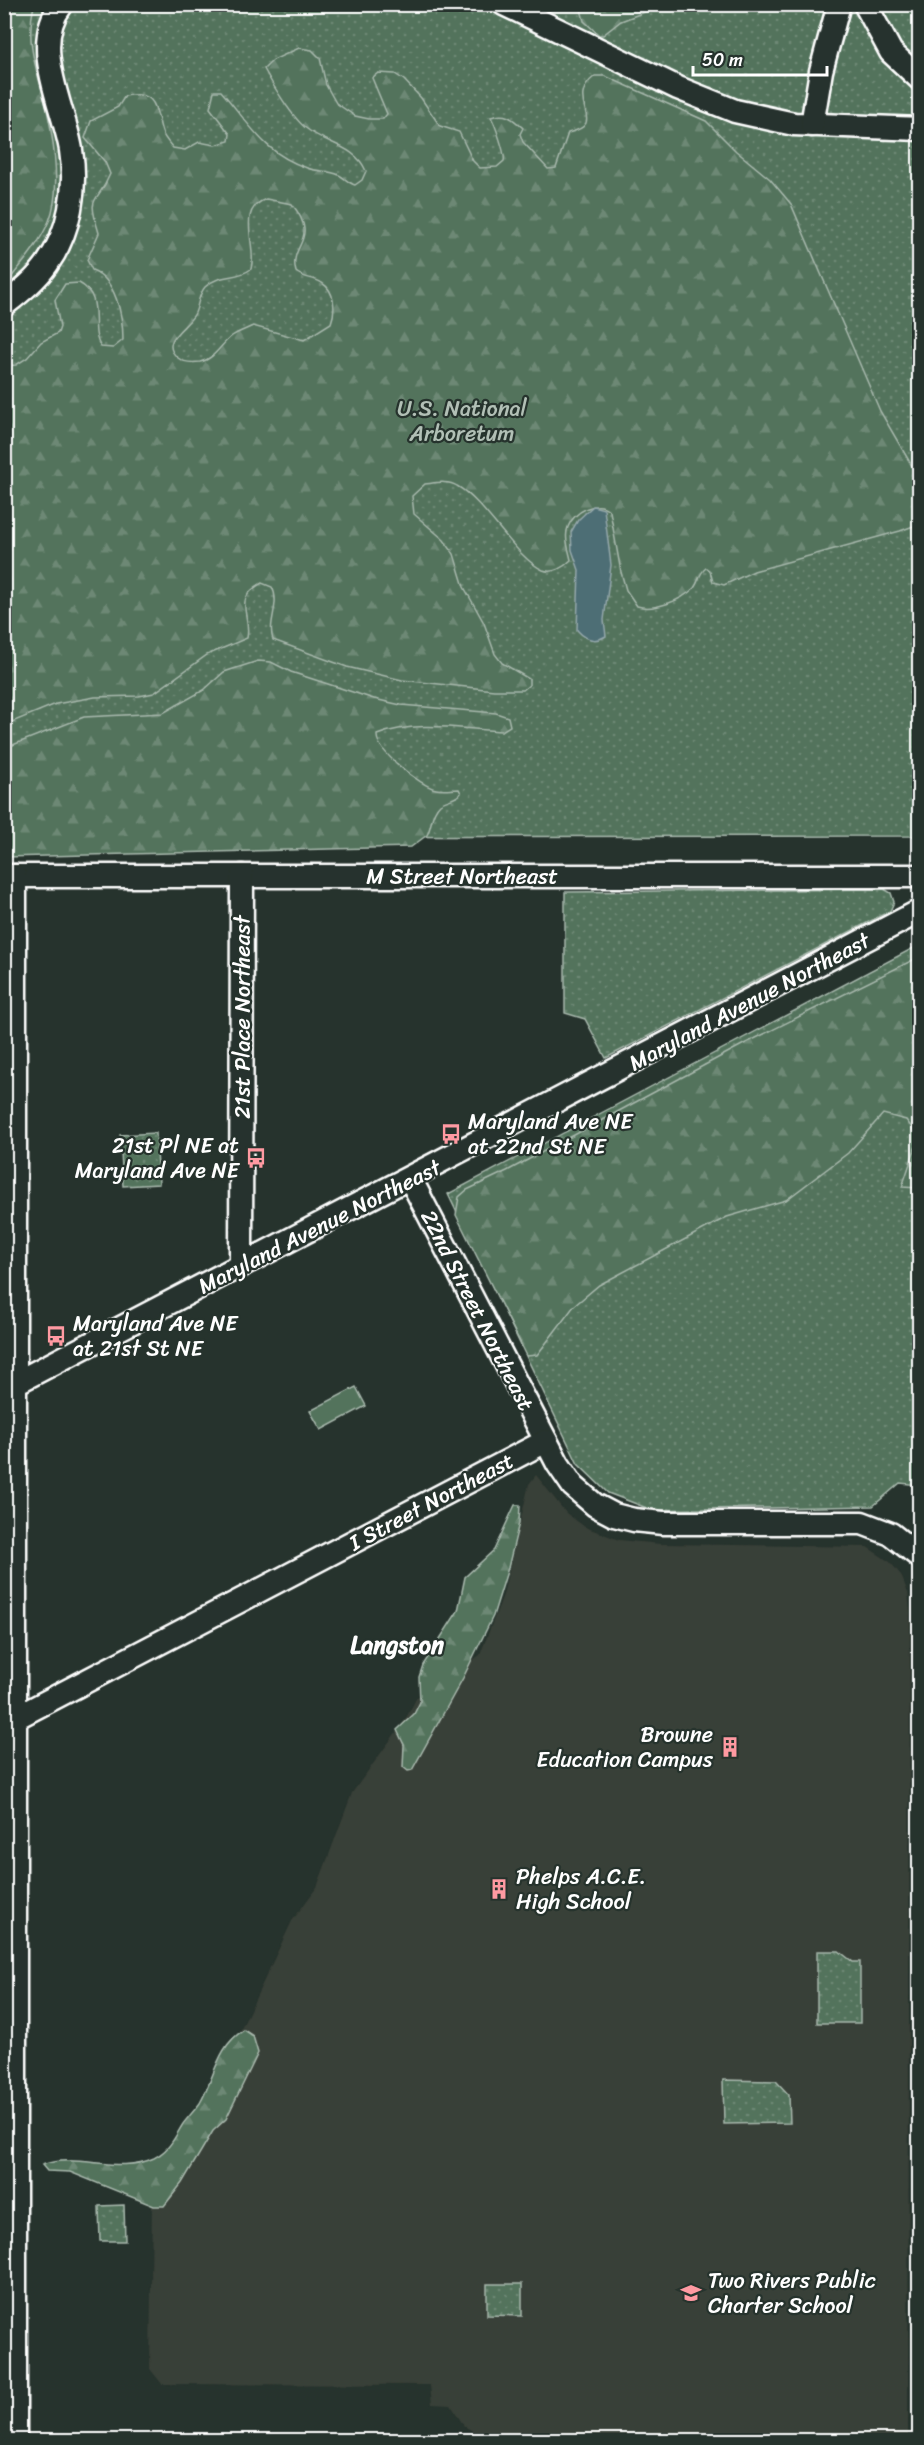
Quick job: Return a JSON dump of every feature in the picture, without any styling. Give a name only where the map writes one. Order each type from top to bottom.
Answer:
[{"type":"street","points":[[4,306],[48,263],[61,238],[69,211],[73,183],[71,151],[48,45],[51,25],[62,4]]},
{"type":"street","points":[[504,4],[726,108],[769,120],[813,125],[920,129]]},
{"type":"street","points":[[813,125],[821,71],[839,4]]},
{"type":"street","points":[[866,4],[891,52],[920,79]]},
{"type":"street","points":[[10,876],[10,1721],[15,2440]]},
{"type":"street","name":"M Street Northeast","points":[[10,876],[920,876]]},
{"type":"street","name":"21st Place Northeast","points":[[241,1266],[242,876]]},
{"type":"street","name":"Maryland Avenue Northeast","points":[[10,1387],[920,911]]},
{"type":"street","name":"22nd Street Northeast","points":[[410,1178],[546,1441]]},
{"type":"street","points":[[546,1441],[558,1464],[579,1492],[604,1510],[624,1518],[663,1523],[862,1522],[891,1534],[920,1557]]},
{"type":"street","name":"I Street Northeast","points":[[10,1721],[546,1441]]},
{"type":"shaded area","points":[[536,1475],[566,1513],[585,1527],[619,1540],[661,1544],[867,1547],[890,1562],[901,1575],[908,1593],[910,1612],[908,2440],[488,2440],[464,2426],[451,2405],[432,2404],[430,2385],[162,2384],[150,2369],[152,2201],[217,2080],[292,1921],[317,1887],[352,1793],[405,1720],[417,1697],[480,1655],[503,1595],[529,1484]]},
{"type":"green space","points":[[5,4],[34,5],[31,28],[32,50],[50,123],[56,175],[53,207],[45,230],[35,247],[5,285]]},
{"type":"green space","points":[[580,4],[663,5],[621,21],[603,35],[599,35],[584,21]]},
{"type":"green space","name":"U.S. National Arboretum","points":[[4,5],[919,5],[919,836],[5,837]]},
{"type":"green space","points":[[299,48],[312,50],[320,58],[326,85],[336,103],[355,116],[369,119],[383,119],[387,114],[372,78],[378,73],[395,74],[421,98],[440,126],[459,132],[473,161],[480,168],[497,167],[504,161],[502,146],[491,117],[501,115],[512,119],[523,128],[520,134],[523,142],[548,169],[556,168],[568,133],[586,124],[583,94],[586,86],[595,76],[605,76],[706,121],[736,151],[770,179],[791,204],[880,411],[919,478],[919,524],[754,571],[724,585],[713,582],[710,571],[706,568],[689,593],[667,604],[644,607],[637,606],[626,590],[610,511],[605,507],[593,506],[575,516],[566,535],[571,560],[558,569],[547,571],[532,564],[479,505],[457,486],[446,482],[425,484],[412,496],[414,514],[444,540],[454,554],[464,587],[484,623],[495,654],[502,663],[529,679],[529,685],[523,690],[494,690],[402,680],[347,667],[273,640],[274,593],[272,587],[262,583],[247,595],[245,602],[247,638],[207,655],[154,693],[139,696],[95,697],[56,704],[5,725],[5,366],[16,365],[27,358],[41,342],[58,333],[60,327],[55,300],[65,284],[79,283],[92,296],[97,340],[101,347],[113,348],[123,340],[120,310],[112,290],[107,281],[92,270],[87,260],[99,233],[93,205],[110,174],[105,162],[85,138],[91,121],[118,107],[125,96],[144,96],[153,103],[163,134],[173,148],[185,150],[199,142],[215,145],[229,141],[230,134],[210,108],[214,91],[221,91],[258,136],[279,154],[307,168],[335,173],[355,185],[362,180],[366,171],[361,163],[348,151],[301,124],[277,92],[264,69],[273,60]],"holes":[[[266,199],[292,204],[304,226],[304,234],[296,255],[296,272],[319,281],[330,291],[334,307],[331,323],[304,340],[253,326],[232,336],[214,355],[205,360],[188,362],[178,358],[172,352],[173,340],[192,318],[205,287],[216,280],[251,269],[249,220],[257,204]]]},
{"type":"green space","points":[[258,661],[271,662],[291,672],[374,699],[401,705],[496,713],[508,717],[510,726],[502,731],[454,727],[407,728],[377,735],[379,742],[391,758],[420,782],[436,789],[459,789],[461,793],[440,804],[435,811],[427,835],[411,847],[5,857],[5,748],[84,717],[163,713],[204,690],[224,672]]},
{"type":"green space","points":[[884,889],[891,893],[894,902],[890,911],[606,1058],[585,1019],[565,1013],[565,892]]},
{"type":"green space","points":[[919,945],[919,1485],[900,1483],[873,1506],[652,1510],[608,1493],[578,1464],[448,1194]]},
{"type":"green space","points":[[919,957],[919,1137],[906,1120],[883,1114],[848,1153],[786,1200],[727,1217],[599,1285],[574,1306],[537,1355],[527,1356],[456,1215],[459,1197],[467,1190],[507,1171],[744,1044]]},
{"type":"green space","points":[[156,1133],[159,1184],[123,1186],[120,1135]]},
{"type":"green space","points":[[919,1137],[919,1188],[902,1187]]},
{"type":"green space","points":[[356,1387],[366,1406],[321,1430],[310,1411]]},
{"type":"green space","points":[[515,1505],[520,1505],[519,1523],[493,1616],[463,1678],[412,1770],[408,1771],[403,1767],[404,1745],[397,1730],[414,1714],[420,1702],[419,1677],[423,1665],[458,1611],[465,1577],[494,1550]]},
{"type":"green space","points":[[817,1951],[839,1951],[853,1962],[860,1962],[860,2023],[817,2023]]},
{"type":"green space","points":[[244,2030],[253,2036],[258,2053],[226,2119],[213,2131],[182,2183],[164,2206],[154,2206],[70,2172],[47,2171],[42,2165],[70,2161],[140,2163],[159,2155],[171,2143],[200,2103],[228,2044]]},
{"type":"green space","points":[[723,2080],[776,2081],[789,2095],[790,2123],[724,2124]]},
{"type":"green space","points":[[124,2205],[125,2241],[100,2241],[99,2206]]},
{"type":"green space","points":[[487,2284],[522,2284],[522,2316],[487,2315]]},
{"type":"water","points":[[593,506],[604,509],[611,565],[604,620],[606,636],[594,640],[583,636],[577,630],[579,570],[572,550],[571,532],[578,520]]},
{"type":"place","name":"Maryland Ave NE at 22nd St NE","points":[[451,1134]]},
{"type":"place","name":"21st Pl NE at Maryland Ave NE","points":[[256,1158]]},
{"type":"place","name":"Maryland Ave NE at 21st St NE","points":[[56,1336]]},
{"type":"place","name":"Browne Education Campus","points":[[730,1747]]},
{"type":"place","name":"Phelps A.C.E. High School","points":[[499,1889]]},
{"type":"place","name":"Two Rivers Public Charter School","points":[[691,2293]]},
{"type":"district","name":"Langston","points":[[397,1645]]}]
